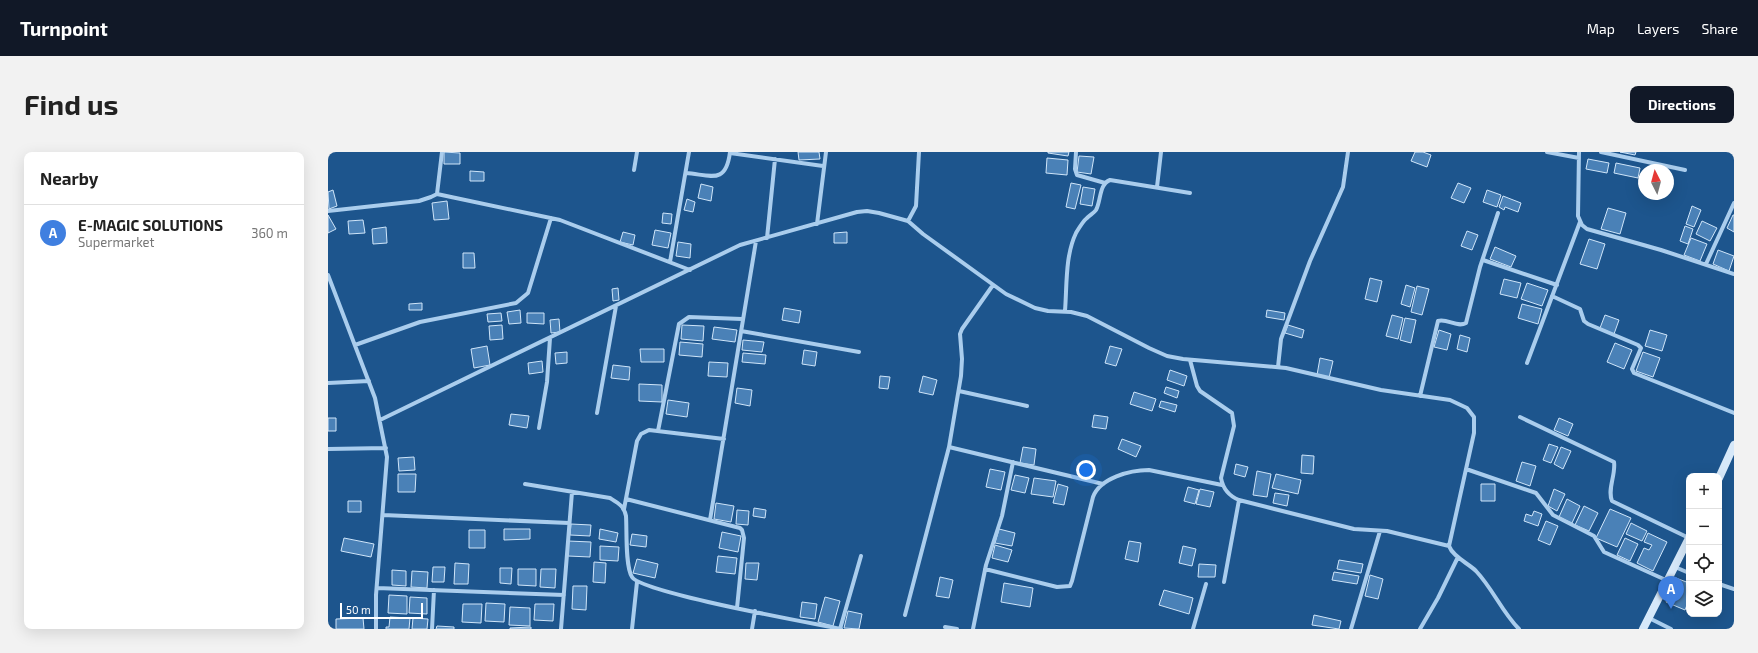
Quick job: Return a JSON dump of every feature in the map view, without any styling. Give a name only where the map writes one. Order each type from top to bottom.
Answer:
[{"type":"main road","points":[[1721,473],[1734,445]]},
{"type":"main road","points":[[1643,629],[1686,544]]},
{"type":"street","points":[[437,194],[442,152]]},
{"type":"street","points":[[634,170],[637,152]]},
{"type":"street","points":[[670,262],[689,152]]},
{"type":"street","points":[[818,224],[823,166],[826,152]]},
{"type":"street","points":[[908,221],[916,206],[919,152]]},
{"type":"street","points":[[1076,152],[1075,169],[1077,174],[1105,183]]},
{"type":"street","points":[[1157,187],[1161,152]]},
{"type":"street","points":[[1278,367],[1281,339],[1307,269],[1343,187],[1348,152]]},
{"type":"street","points":[[1547,152],[1579,158]]},
{"type":"street","points":[[1579,152],[1578,216],[1580,222],[1587,229],[1706,264],[1734,274]]},
{"type":"street","points":[[1600,152],[1685,170]]},
{"type":"street","points":[[686,173],[719,176],[724,173],[729,163],[730,153],[823,166]]},
{"type":"street","points":[[767,238],[775,159]]},
{"type":"street","points":[[1065,311],[1070,254],[1073,242],[1077,231],[1086,218],[1096,211],[1105,183],[1110,180],[1190,193]]},
{"type":"street","points":[[328,211],[419,201],[431,198],[437,194],[560,220],[690,270]]},
{"type":"street","points":[[1706,264],[1734,203]]},
{"type":"street","points":[[380,420],[740,245],[857,212],[867,211],[908,221],[923,234],[1006,294],[1035,308],[1065,311],[1087,316],[1167,356],[1190,360],[1278,367],[1381,390],[1450,400],[1467,408],[1474,417],[1474,433],[1449,546],[1451,552],[1475,570],[1487,583],[1519,629]]},
{"type":"street","points":[[1420,396],[1438,321],[1442,320],[1460,325],[1466,322],[1498,213]]},
{"type":"street","points":[[355,345],[420,322],[516,303],[528,293],[551,218]]},
{"type":"street","points":[[1527,363],[1580,222]]},
{"type":"street","points":[[710,520],[756,241]]},
{"type":"street","points":[[1483,260],[1557,285]]},
{"type":"street","points":[[328,275],[375,398],[388,457],[377,588],[376,629]]},
{"type":"street","points":[[905,614],[949,447],[962,359],[960,334],[962,328],[993,285]]},
{"type":"street","points":[[1552,296],[1580,309],[1584,321],[1588,324],[1638,345],[1640,348],[1632,369],[1634,373],[1734,413]]},
{"type":"street","points":[[597,413],[616,306]]},
{"type":"street","points":[[658,431],[679,324],[688,318],[742,319]]},
{"type":"street","points":[[741,331],[859,352]]},
{"type":"street","points":[[539,428],[547,382],[550,338]]},
{"type":"street","points":[[1190,360],[1197,386],[1200,391],[1232,413],[1234,426],[1221,478],[1222,485],[1232,498],[1354,529],[1395,533],[1449,546]]},
{"type":"street","points":[[328,383],[369,381]]},
{"type":"street","points":[[958,391],[1027,406]]},
{"type":"street","points":[[1520,417],[1614,462],[1614,475],[1610,495],[1612,501],[1686,537]]},
{"type":"street","points":[[724,439],[649,430],[641,434],[637,441],[624,509],[628,566],[632,576],[637,582],[682,596],[841,629],[861,556]]},
{"type":"street","points":[[949,447],[1103,484]]},
{"type":"street","points":[[328,449],[386,448]]},
{"type":"street","points":[[973,629],[985,569],[1002,516],[1013,462]]},
{"type":"street","points":[[1466,469],[1536,493],[1553,515],[1594,536],[1604,552],[1668,581]]},
{"type":"street","points":[[985,569],[1057,587],[1070,586],[1093,497],[1095,491],[1103,484],[1114,478],[1140,470],[1149,470],[1222,485]]},
{"type":"street","points":[[525,484],[610,498],[624,509]]},
{"type":"street","points":[[562,629],[572,492]]},
{"type":"street","points":[[626,500],[740,528],[744,538],[737,608]]},
{"type":"street","points":[[1224,582],[1239,500]]},
{"type":"street","points":[[383,515],[569,524]]},
{"type":"street","points":[[1351,629],[1380,531]]},
{"type":"street","points":[[1420,629],[1438,598],[1458,557]]},
{"type":"street","points":[[1675,567],[1686,571]]},
{"type":"street","points":[[632,629],[637,582]]},
{"type":"street","points":[[1193,629],[1206,584]]},
{"type":"street","points":[[1722,585],[1734,590]]},
{"type":"street","points":[[377,588],[564,595]]},
{"type":"street","points":[[432,629],[434,590]]},
{"type":"street","points":[[752,629],[755,612]]},
{"type":"street","points":[[1649,618],[1671,629]]},
{"type":"street","points":[[945,627],[957,629]]},
{"type":"building","points":[[444,152],[460,153],[460,164],[444,164]]},
{"type":"building","points":[[798,152],[819,152],[820,159],[799,160]]},
{"type":"building","points":[[1048,152],[1069,152],[1068,156]]},
{"type":"building","points":[[1415,152],[1423,152],[1431,155],[1427,167],[1411,161]]},
{"type":"building","points":[[1620,152],[1636,152],[1635,155]]},
{"type":"building","points":[[1079,156],[1094,157],[1091,174],[1077,172]]},
{"type":"building","points":[[1047,158],[1068,160],[1067,175],[1046,173]]},
{"type":"building","points":[[1588,159],[1609,163],[1607,173],[1586,169]]},
{"type":"building","points":[[1616,163],[1638,168],[1638,178],[1614,173]]},
{"type":"building","points":[[470,171],[484,172],[484,181],[470,181]]},
{"type":"building","points":[[1071,183],[1081,185],[1075,209],[1066,207]]},
{"type":"building","points":[[1458,183],[1471,188],[1464,203],[1451,198]]},
{"type":"building","points":[[701,184],[713,187],[711,201],[698,198]]},
{"type":"building","points":[[1083,187],[1095,189],[1092,206],[1080,204]]},
{"type":"building","points":[[333,190],[337,206],[329,209],[328,192]]},
{"type":"building","points":[[1487,190],[1501,195],[1497,207],[1483,202]]},
{"type":"building","points":[[1503,196],[1521,203],[1518,212],[1505,207],[1504,210],[1499,207]]},
{"type":"building","points":[[687,199],[695,202],[693,212],[684,210]]},
{"type":"building","points":[[447,201],[449,219],[434,220],[432,203]]},
{"type":"building","points":[[1692,206],[1701,210],[1694,227],[1686,224]]},
{"type":"building","points":[[1608,208],[1626,213],[1620,234],[1601,229]]},
{"type":"building","points":[[663,213],[672,214],[671,224],[662,223]]},
{"type":"building","points":[[328,215],[336,229],[328,233]]},
{"type":"building","points":[[1734,215],[1734,232],[1727,228]]},
{"type":"building","points":[[363,220],[365,233],[349,234],[348,221]]},
{"type":"building","points":[[1702,221],[1717,228],[1710,241],[1696,234]]},
{"type":"building","points":[[1685,226],[1693,229],[1688,244],[1680,241]]},
{"type":"building","points":[[386,227],[387,243],[373,244],[372,229]]},
{"type":"building","points":[[655,230],[671,233],[668,248],[652,245]]},
{"type":"building","points":[[1467,231],[1478,235],[1472,250],[1461,246]]},
{"type":"building","points":[[623,232],[635,235],[633,245],[620,242]]},
{"type":"building","points":[[847,232],[847,243],[834,243],[834,233]]},
{"type":"building","points":[[1691,238],[1707,244],[1700,261],[1684,255]]},
{"type":"building","points":[[1589,239],[1605,244],[1597,269],[1580,264]]},
{"type":"building","points":[[678,242],[691,244],[690,258],[676,256]]},
{"type":"building","points":[[1495,247],[1516,256],[1511,267],[1490,259]]},
{"type":"building","points":[[1718,250],[1734,256],[1729,271],[1713,264]]},
{"type":"building","points":[[463,253],[474,253],[475,268],[463,268]]},
{"type":"building","points":[[1370,278],[1382,281],[1377,302],[1365,299]]},
{"type":"building","points":[[1504,279],[1521,283],[1517,298],[1500,294]]},
{"type":"building","points":[[1527,283],[1548,290],[1542,306],[1521,299]]},
{"type":"building","points":[[1406,285],[1415,288],[1410,307],[1401,304]]},
{"type":"building","points":[[1417,286],[1429,289],[1422,315],[1411,312]]},
{"type":"building","points":[[618,288],[619,300],[613,301],[612,289]]},
{"type":"building","points":[[422,303],[422,310],[409,310],[409,304]]},
{"type":"building","points":[[1522,304],[1542,309],[1538,324],[1518,318]]},
{"type":"building","points":[[784,308],[801,311],[799,323],[782,320]]},
{"type":"building","points":[[520,310],[521,323],[509,324],[507,312]]},
{"type":"building","points":[[1267,310],[1285,313],[1284,320],[1266,317]]},
{"type":"building","points":[[501,313],[502,321],[488,322],[487,314]]},
{"type":"building","points":[[527,313],[544,313],[544,324],[527,323]]},
{"type":"building","points":[[1392,315],[1403,318],[1398,339],[1386,336]]},
{"type":"building","points":[[1605,315],[1619,320],[1614,334],[1600,328]]},
{"type":"building","points":[[1405,318],[1416,320],[1411,343],[1400,340]]},
{"type":"building","points":[[559,319],[560,332],[551,333],[550,320]]},
{"type":"building","points":[[502,325],[503,339],[490,340],[489,326]]},
{"type":"building","points":[[682,325],[704,326],[703,341],[681,339]]},
{"type":"building","points":[[1288,325],[1304,330],[1302,338],[1285,333]]},
{"type":"building","points":[[714,327],[737,330],[735,342],[712,339]]},
{"type":"building","points":[[1439,330],[1451,334],[1447,350],[1434,347]]},
{"type":"building","points":[[1650,330],[1667,335],[1662,351],[1645,346]]},
{"type":"building","points":[[1460,335],[1470,338],[1467,352],[1457,349]]},
{"type":"building","points":[[743,340],[764,342],[762,352],[742,350]]},
{"type":"building","points":[[680,342],[703,344],[702,357],[679,355]]},
{"type":"building","points":[[1615,343],[1632,350],[1624,369],[1607,362]]},
{"type":"building","points":[[487,346],[490,365],[474,368],[471,349]]},
{"type":"building","points":[[1110,346],[1122,349],[1116,366],[1105,363]]},
{"type":"building","points":[[640,349],[664,349],[664,362],[641,362]]},
{"type":"building","points":[[804,350],[817,352],[815,366],[802,364]]},
{"type":"building","points":[[567,352],[567,363],[556,364],[555,353]]},
{"type":"building","points":[[1643,352],[1660,358],[1653,377],[1636,371]]},
{"type":"building","points":[[743,353],[766,355],[765,364],[742,362]]},
{"type":"building","points":[[1320,358],[1333,361],[1329,378],[1317,375]]},
{"type":"building","points":[[542,361],[543,372],[529,374],[528,363]]},
{"type":"building","points":[[709,362],[728,363],[727,377],[708,376]]},
{"type":"building","points":[[613,365],[630,367],[629,380],[611,378]]},
{"type":"building","points":[[1170,370],[1187,376],[1184,386],[1167,380]]},
{"type":"building","points":[[880,376],[890,377],[888,389],[879,388]]},
{"type":"building","points":[[923,376],[937,380],[933,395],[919,392]]},
{"type":"building","points":[[639,384],[662,385],[662,402],[639,401]]},
{"type":"building","points":[[1166,387],[1179,391],[1177,398],[1164,393]]},
{"type":"building","points":[[737,388],[752,390],[750,406],[735,403]]},
{"type":"building","points":[[1134,392],[1156,399],[1152,411],[1130,404]]},
{"type":"building","points":[[668,400],[689,403],[687,417],[666,414]]},
{"type":"building","points":[[1161,401],[1177,405],[1175,412],[1159,407]]},
{"type":"building","points":[[511,414],[529,416],[527,428],[509,425]]},
{"type":"building","points":[[1094,415],[1108,417],[1106,429],[1092,427]]},
{"type":"building","points":[[328,418],[336,418],[336,431],[328,431]]},
{"type":"building","points":[[1559,418],[1573,424],[1568,436],[1554,430]]},
{"type":"building","points":[[1122,439],[1141,446],[1136,457],[1118,449]]},
{"type":"building","points":[[1549,444],[1558,447],[1551,463],[1543,460]]},
{"type":"building","points":[[1023,447],[1036,449],[1034,465],[1020,463]]},
{"type":"building","points":[[1561,447],[1571,451],[1563,469],[1554,464]]},
{"type":"building","points":[[1302,455],[1314,456],[1313,474],[1301,473]]},
{"type":"building","points":[[414,457],[415,470],[399,471],[398,458]]},
{"type":"building","points":[[1522,462],[1536,466],[1530,486],[1516,481]]},
{"type":"building","points":[[1236,464],[1248,467],[1245,477],[1234,474]]},
{"type":"building","points":[[990,469],[1005,472],[1001,490],[986,487]]},
{"type":"building","points":[[1257,471],[1271,474],[1267,497],[1253,495]]},
{"type":"building","points":[[398,474],[416,474],[415,492],[398,492]]},
{"type":"building","points":[[1276,474],[1301,480],[1298,494],[1272,488]]},
{"type":"building","points":[[1015,475],[1029,478],[1025,493],[1011,490]]},
{"type":"building","points":[[1034,478],[1056,481],[1053,497],[1031,494]]},
{"type":"building","points":[[1058,484],[1068,487],[1064,505],[1053,503]]},
{"type":"building","points":[[1481,484],[1495,484],[1495,501],[1481,501]]},
{"type":"building","points":[[1188,487],[1199,490],[1195,504],[1184,501]]},
{"type":"building","points":[[1200,489],[1214,492],[1210,507],[1196,504]]},
{"type":"building","points":[[1554,489],[1565,494],[1557,511],[1548,506]]},
{"type":"building","points":[[1275,493],[1289,495],[1287,506],[1273,503]]},
{"type":"building","points":[[1567,499],[1580,506],[1572,523],[1559,517]]},
{"type":"building","points":[[348,501],[361,501],[361,512],[348,512]]},
{"type":"building","points":[[716,503],[734,506],[731,522],[714,519]]},
{"type":"building","points":[[1584,506],[1598,513],[1589,531],[1575,525]]},
{"type":"building","points":[[754,508],[766,510],[765,518],[753,516]]},
{"type":"building","points":[[1610,509],[1631,518],[1617,547],[1596,538]]},
{"type":"building","points":[[737,510],[749,511],[748,525],[736,524]]},
{"type":"building","points":[[1534,511],[1542,514],[1538,526],[1524,521],[1526,514],[1532,516]]},
{"type":"building","points":[[1546,521],[1558,526],[1550,545],[1538,540]]},
{"type":"building","points":[[1631,523],[1647,531],[1642,541],[1626,534]]},
{"type":"building","points":[[571,524],[591,525],[590,536],[570,535]]},
{"type":"building","points":[[504,529],[530,529],[530,539],[504,540]]},
{"type":"building","points":[[600,529],[618,533],[616,542],[599,539]]},
{"type":"building","points":[[999,529],[1015,533],[1012,546],[995,543]]},
{"type":"building","points":[[469,530],[485,530],[485,548],[469,548]]},
{"type":"building","points":[[722,532],[741,536],[738,552],[719,548]]},
{"type":"building","points":[[1648,533],[1667,542],[1653,571],[1637,563],[1644,548],[1649,550],[1652,545],[1644,542]]},
{"type":"building","points":[[632,534],[647,536],[646,547],[630,545]]},
{"type":"building","points":[[344,538],[374,544],[371,557],[341,551]]},
{"type":"building","points":[[1625,538],[1638,544],[1630,561],[1617,555]]},
{"type":"building","points":[[568,541],[591,542],[590,557],[568,556]]},
{"type":"building","points":[[1129,541],[1141,543],[1138,562],[1125,559]]},
{"type":"building","points":[[995,545],[1012,550],[1008,562],[992,558]]},
{"type":"building","points":[[600,546],[619,547],[618,561],[600,560]]},
{"type":"building","points":[[1183,546],[1196,549],[1192,566],[1179,563]]},
{"type":"building","points":[[718,556],[737,558],[735,574],[716,572]]},
{"type":"building","points":[[637,559],[658,564],[655,578],[633,573]]},
{"type":"building","points":[[1339,560],[1363,564],[1361,573],[1337,569]]},
{"type":"building","points":[[594,562],[606,563],[605,583],[593,582]]},
{"type":"building","points":[[455,563],[469,564],[468,584],[454,584]]},
{"type":"building","points":[[746,563],[759,563],[757,580],[745,579]]},
{"type":"building","points":[[1199,564],[1216,565],[1215,577],[1198,577]]},
{"type":"building","points":[[433,567],[445,567],[444,582],[432,582]]},
{"type":"building","points":[[500,568],[512,568],[511,584],[500,583]]},
{"type":"building","points":[[518,569],[536,569],[536,586],[518,585]]},
{"type":"building","points":[[541,569],[556,569],[555,588],[540,587]]},
{"type":"building","points":[[392,570],[406,571],[406,586],[392,585]]},
{"type":"building","points":[[412,571],[428,572],[427,588],[411,587]]},
{"type":"building","points":[[1334,572],[1359,576],[1357,584],[1332,580]]},
{"type":"building","points":[[1370,575],[1383,579],[1378,599],[1365,596]]},
{"type":"building","points":[[940,577],[953,580],[949,598],[936,596]]},
{"type":"building","points":[[1676,578],[1686,582],[1685,610],[1666,602]]},
{"type":"building","points":[[1004,583],[1033,588],[1030,607],[1001,602]]},
{"type":"building","points":[[573,586],[587,586],[586,610],[572,609]]},
{"type":"building","points":[[1164,590],[1193,598],[1189,614],[1159,605]]},
{"type":"building","points":[[389,595],[407,596],[407,614],[388,613]]},
{"type":"building","points":[[410,597],[427,598],[427,614],[409,613]]},
{"type":"building","points":[[825,597],[840,601],[833,626],[818,622]]},
{"type":"building","points":[[802,602],[817,604],[815,619],[800,617]]},
{"type":"building","points":[[486,603],[505,604],[504,622],[485,621]]},
{"type":"building","points":[[463,604],[482,604],[481,623],[462,622]]},
{"type":"building","points":[[535,604],[554,604],[553,621],[534,620]]},
{"type":"building","points":[[510,607],[530,608],[530,626],[509,625]]},
{"type":"building","points":[[848,611],[862,614],[859,629],[844,628]]},
{"type":"building","points":[[1314,615],[1341,621],[1339,629],[1312,625]]},
{"type":"building","points":[[390,617],[410,618],[409,629],[386,629],[386,627],[389,627]]},
{"type":"building","points":[[363,618],[364,629],[336,629],[336,619]]},
{"type":"building","points":[[413,618],[428,619],[427,629],[412,629]]},
{"type":"building","points":[[437,626],[454,627],[454,629],[436,629]]},
{"type":"building","points":[[531,627],[531,629],[510,629],[510,628]]},
{"type":"place","name":"E-MAGIC SOLUTIONS","points":[[1671,609]]}]
